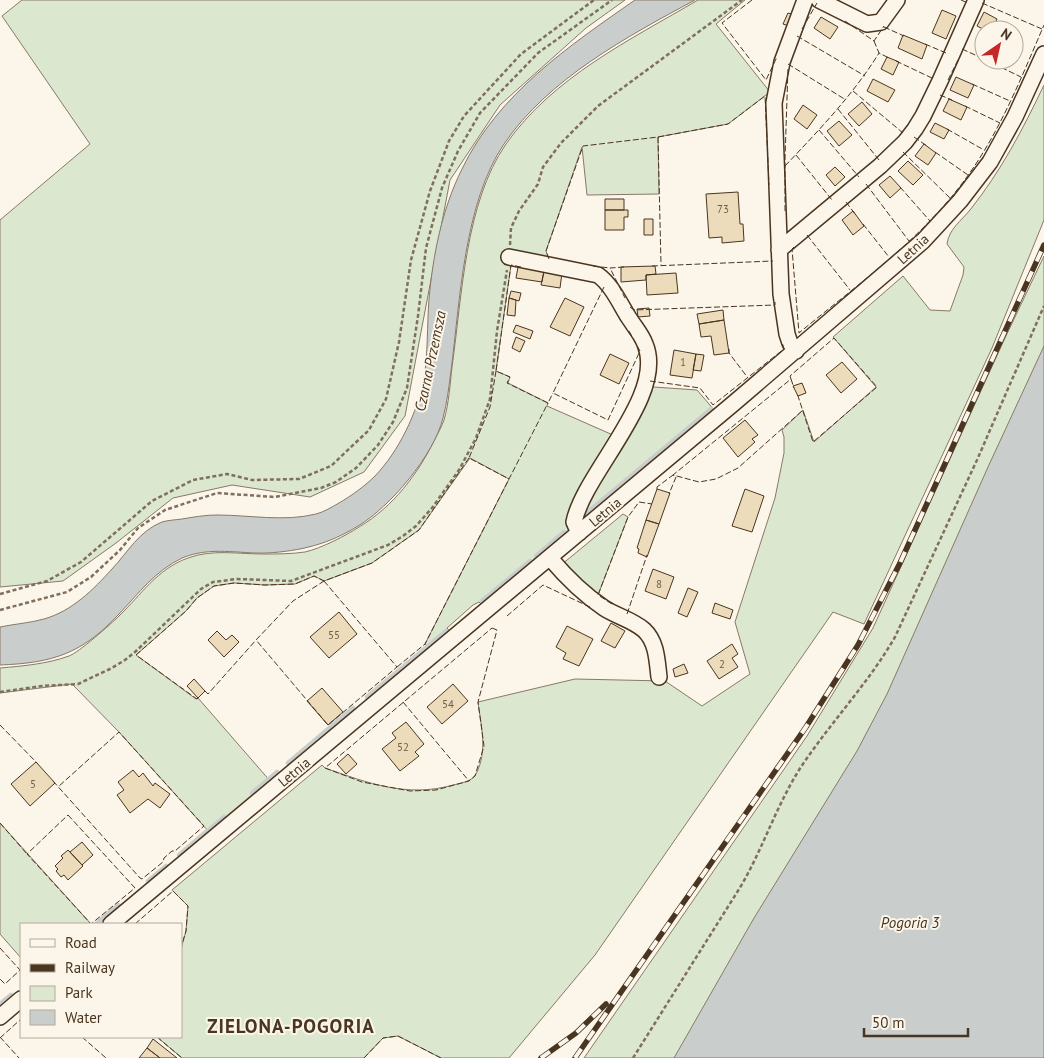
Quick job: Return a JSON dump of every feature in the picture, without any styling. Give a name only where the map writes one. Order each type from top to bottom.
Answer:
[{"type":"street","points":[[796,351],[788,338],[781,294],[774,103],[782,62],[805,0]]},
{"type":"street","points":[[819,0],[867,24],[881,22],[897,0]]},
{"type":"street","points":[[779,250],[880,166],[905,142],[923,116],[976,0]]},
{"type":"street","name":"Letnia","points":[[112,923],[580,533],[923,241],[960,202],[979,178],[1015,117],[1044,54]]},
{"type":"street","points":[[509,257],[598,275],[608,284],[646,344],[648,367],[641,396],[630,420],[583,497],[574,522],[575,527],[580,533]]},
{"type":"street","points":[[550,558],[591,599],[605,609],[645,630],[655,647],[659,677]]},
{"type":"street","points":[[0,1017],[20,1001]]},
{"type":"path","points":[[0,594],[47,581],[81,562],[152,501],[193,480],[227,474],[252,480],[299,479],[331,466],[369,430],[386,399],[399,342],[411,260],[430,191],[449,141],[464,116],[521,54],[594,0]]},
{"type":"path","points":[[0,610],[67,592],[91,577],[120,550],[138,528],[165,510],[217,493],[275,497],[322,488],[336,482],[356,468],[378,445],[393,422],[407,388],[426,248],[442,188],[458,151],[480,114],[538,53],[612,0]]},
{"type":"path","points":[[0,692],[42,686],[78,684],[110,669],[135,652],[202,589],[213,582],[237,579],[291,581],[388,545],[409,531],[432,508],[459,470],[476,438],[490,399],[497,331],[512,228],[519,211],[538,184],[543,167],[561,143],[598,106],[742,0]]},
{"type":"path","points":[[633,1058],[741,886],[757,856],[781,801],[800,770],[844,707],[878,664],[895,637],[977,460],[1044,306]]},
{"type":"green space","points":[[22,0],[625,0],[586,28],[500,105],[450,180],[405,416],[364,472],[310,497],[232,485],[173,498],[116,543],[63,581],[0,587],[0,220],[90,144],[2,16]]},
{"type":"green space","points":[[698,0],[745,0],[716,24],[770,92],[728,124],[658,137],[659,194],[587,195],[582,147],[546,251],[549,260],[511,265],[496,371],[510,377],[508,383],[548,403],[547,406],[613,435],[639,386],[697,390],[715,411],[482,605],[479,602],[473,605],[447,628],[450,632],[430,650],[425,644],[509,479],[470,458],[419,530],[372,563],[324,581],[314,576],[295,584],[234,583],[214,586],[197,598],[186,611],[136,655],[196,699],[198,698],[271,782],[210,833],[119,732],[72,684],[0,693],[0,668],[44,663],[73,654],[115,620],[158,576],[177,563],[197,555],[206,554],[284,554],[312,550],[353,530],[371,519],[394,500],[421,465],[444,420],[467,251],[482,194],[492,168],[506,144],[525,120],[569,80],[620,45]]},
{"type":"green space","points":[[1044,85],[1044,220],[992,348],[864,624],[833,612],[595,955],[509,1058],[441,1058],[398,1036],[383,1038],[364,1058],[182,1058],[158,1038],[182,1038],[182,945],[186,931],[188,906],[172,890],[322,765],[341,774],[388,787],[420,790],[436,789],[466,782],[476,774],[480,765],[483,747],[478,702],[575,679],[665,681],[702,706],[750,674],[735,622],[775,498],[784,453],[782,430],[803,410],[814,442],[876,387],[833,337],[903,276],[930,310],[950,311],[964,267],[947,244],[948,239],[1002,165],[1020,134]]},
{"type":"green space","name":"Pogoria 3","points":[[1044,256],[1044,1058],[584,1058],[807,736],[873,628]]},
{"type":"green space","points":[[623,514],[628,517],[598,595],[605,602],[561,565]]},
{"type":"green space","points":[[0,823],[90,923],[20,923],[20,957],[0,934]]},
{"type":"water","name":"Czarna Przemsza","points":[[635,0],[695,0],[617,44],[566,79],[522,121],[504,144],[491,168],[480,195],[472,223],[461,284],[447,400],[443,418],[438,432],[421,463],[397,493],[384,506],[358,526],[336,538],[314,546],[267,553],[203,552],[182,558],[155,576],[105,628],[79,647],[51,659],[0,665],[0,627],[33,622],[64,611],[97,585],[140,536],[154,526],[162,522],[208,515],[292,518],[316,514],[348,497],[375,476],[392,455],[406,431],[421,392],[427,349],[429,299],[439,232],[449,200],[462,169],[477,142],[495,117],[515,95],[537,74],[585,35]]},
{"type":"water","name":"Pogoria 3","points":[[1044,346],[1044,1058],[674,1058],[754,918],[857,751],[887,694]]},
{"type":"building","points":[[942,10],[956,16],[946,39],[932,33]]},
{"type":"building","points":[[984,12],[997,19],[997,20],[980,20]]},
{"type":"building","points":[[788,13],[794,15],[789,26],[783,24]]},
{"type":"building","points":[[821,17],[838,27],[830,39],[814,28]]},
{"type":"building","points":[[903,35],[927,45],[922,59],[898,48]]},
{"type":"building","points":[[887,57],[899,62],[893,75],[881,69]]},
{"type":"building","points":[[956,77],[974,85],[968,98],[950,90]]},
{"type":"building","points":[[873,79],[895,90],[888,102],[867,91]]},
{"type":"building","points":[[949,99],[967,107],[961,120],[943,111]]},
{"type":"building","points":[[862,102],[872,114],[859,126],[848,114]]},
{"type":"building","points":[[803,105],[817,115],[807,129],[794,119]]},
{"type":"building","points":[[839,121],[852,135],[839,146],[827,131]]},
{"type":"building","points":[[935,123],[949,130],[944,139],[930,132]]},
{"type":"building","points":[[924,144],[936,153],[928,165],[915,156]]},
{"type":"building","points":[[908,161],[923,175],[913,185],[898,171]]},
{"type":"building","points":[[835,167],[845,177],[835,186],[826,175]]},
{"type":"building","points":[[890,176],[901,188],[890,198],[879,185]]},
{"type":"building","points":[[738,192],[740,224],[743,224],[744,241],[722,243],[722,237],[709,238],[706,194]]},
{"type":"building","points":[[605,199],[624,199],[624,210],[605,210]]},
{"type":"building","points":[[605,210],[628,210],[628,217],[624,217],[624,230],[605,230]]},
{"type":"building","points":[[853,211],[864,226],[853,235],[842,220]]},
{"type":"building","points":[[644,219],[653,219],[653,235],[644,235]]},
{"type":"building","points":[[655,266],[656,274],[646,275],[646,280],[621,282],[621,267]]},
{"type":"building","points":[[518,267],[544,271],[542,282],[516,278]]},
{"type":"building","points":[[544,271],[562,273],[560,288],[541,285]]},
{"type":"building","points":[[676,273],[678,293],[647,295],[646,275]]},
{"type":"building","points":[[511,291],[521,293],[519,301],[509,298]]},
{"type":"building","points":[[509,298],[516,300],[515,316],[507,315]]},
{"type":"building","points":[[565,298],[584,307],[570,336],[550,327]]},
{"type":"building","points":[[649,308],[650,316],[638,317],[637,309]]},
{"type":"building","points":[[723,310],[724,320],[699,324],[697,314]]},
{"type":"building","points":[[724,320],[729,353],[714,355],[711,336],[701,337],[699,324]]},
{"type":"building","points":[[516,325],[533,331],[530,339],[513,332]]},
{"type":"building","points":[[516,337],[525,341],[520,352],[512,348]]},
{"type":"building","points":[[674,350],[696,354],[692,378],[670,375]]},
{"type":"building","points":[[610,354],[629,363],[619,384],[600,375]]},
{"type":"building","points":[[696,354],[704,355],[701,371],[693,370]]},
{"type":"building","points":[[842,362],[857,379],[841,393],[826,375]]},
{"type":"building","points":[[802,383],[806,393],[798,396],[793,386]]},
{"type":"building","points":[[745,420],[758,435],[752,439],[755,442],[738,457],[723,438]]},
{"type":"building","points":[[657,489],[670,493],[659,524],[646,520]]},
{"type":"building","points":[[745,489],[764,496],[752,532],[732,526]]},
{"type":"building","points":[[646,520],[659,524],[647,557],[638,553],[639,549],[637,548]]},
{"type":"building","points":[[653,569],[674,577],[666,599],[645,591]]},
{"type":"building","points":[[688,588],[698,592],[687,617],[678,613]]},
{"type":"building","points":[[715,603],[733,610],[730,619],[712,613]]},
{"type":"building","points":[[339,612],[357,634],[329,658],[310,637]]},
{"type":"building","points":[[611,623],[625,631],[615,648],[601,641]]},
{"type":"building","points":[[567,626],[593,639],[579,666],[563,659],[566,653],[556,647]]},
{"type":"building","points":[[217,631],[226,640],[232,635],[239,642],[224,657],[208,640]]},
{"type":"building","points":[[732,644],[738,654],[732,658],[738,667],[719,679],[707,661]]},
{"type":"building","points":[[684,664],[688,673],[675,677],[673,669]]},
{"type":"building","points":[[194,679],[205,691],[198,698],[187,686]]},
{"type":"building","points":[[453,684],[468,701],[442,724],[427,707]]},
{"type":"building","points":[[322,688],[343,712],[328,725],[307,701]]},
{"type":"building","points":[[406,722],[424,744],[415,752],[419,756],[400,771],[382,749],[396,738],[392,733]]},
{"type":"building","points":[[348,754],[357,764],[346,774],[337,764]]},
{"type":"building","points":[[36,762],[55,783],[30,806],[11,784]]},
{"type":"building","points":[[133,770],[139,777],[143,773],[153,786],[155,783],[170,794],[160,808],[148,799],[130,813],[117,795],[124,790],[118,782]]},
{"type":"building","points":[[82,842],[93,855],[82,865],[70,852]]},
{"type":"building","points":[[68,850],[83,866],[68,880],[64,875],[61,877],[56,871],[58,869],[55,866],[63,858],[61,856]]},
{"type":"building","points":[[153,1039],[177,1058],[160,1058],[147,1048]]},
{"type":"building","points":[[147,1048],[160,1058],[139,1058]]},
{"type":"waterway","points":[[582,517],[711,409]]},
{"type":"waterway","points":[[536,556],[564,532]]},
{"type":"waterway","points":[[482,601],[530,561]]},
{"type":"waterway","points":[[367,697],[446,631]]},
{"type":"waterway","points":[[288,763],[353,708]]},
{"type":"waterway","points":[[252,793],[277,772]]},
{"type":"waterway","points":[[210,829],[224,817]]},
{"type":"waterway","points":[[179,855],[207,831]]},
{"type":"waterway","points":[[148,881],[166,866]]},
{"type":"waterway","points":[[97,923],[118,905]]},
{"type":"waterway","points":[[0,1004],[11,995]]},
{"type":"railway","points":[[575,1058],[806,727],[858,645],[900,563],[1044,245]]},
{"type":"railway","points":[[541,1058],[576,1033],[606,1004]]},
{"type":"fence","points":[[752,0],[722,23],[766,80],[777,57]]},
{"type":"fence","points":[[961,0],[968,3]]},
{"type":"fence","points":[[802,29],[817,3]]},
{"type":"fence","points":[[982,3],[1042,29]]},
{"type":"fence","points":[[845,21],[874,41],[884,26]]},
{"type":"fence","points":[[794,247],[792,249],[799,333],[911,240],[951,197],[981,157],[991,139],[1010,102],[1044,25]]},
{"type":"fence","points":[[884,27],[904,36]]},
{"type":"fence","points":[[797,36],[865,76]]},
{"type":"fence","points":[[874,41],[879,53],[889,58]]},
{"type":"fence","points":[[925,44],[946,53]]},
{"type":"fence","points":[[962,49],[974,54]]},
{"type":"fence","points":[[785,166],[847,98],[879,53]]},
{"type":"fence","points":[[948,80],[958,60]]},
{"type":"fence","points":[[896,61],[934,79]]},
{"type":"fence","points":[[788,64],[846,100]]},
{"type":"fence","points":[[785,211],[788,68]]},
{"type":"fence","points":[[1007,70],[1021,77]]},
{"type":"fence","points":[[972,84],[1010,101]]},
{"type":"fence","points":[[853,91],[903,133]]},
{"type":"fence","points":[[940,95],[952,100]]},
{"type":"fence","points":[[549,259],[546,251],[583,146],[658,137],[728,124],[765,96],[769,185]]},
{"type":"fence","points":[[965,106],[1000,123]]},
{"type":"fence","points":[[838,109],[879,160]]},
{"type":"fence","points":[[947,129],[984,150]]},
{"type":"fence","points":[[819,130],[859,177]]},
{"type":"fence","points":[[658,137],[661,265]]},
{"type":"fence","points":[[914,137],[927,146]]},
{"type":"fence","points":[[903,152],[950,198]]},
{"type":"fence","points":[[935,152],[968,175]]},
{"type":"fence","points":[[796,155],[832,200]]},
{"type":"fence","points":[[866,184],[909,241]]},
{"type":"fence","points":[[900,187],[930,221]]},
{"type":"fence","points":[[846,202],[855,214]]},
{"type":"fence","points":[[863,224],[889,257]]},
{"type":"fence","points":[[807,235],[850,290]]},
{"type":"fence","points":[[652,266],[773,261]]},
{"type":"fence","points":[[521,267],[511,265],[496,371],[510,377],[507,383],[548,403],[553,393]]},
{"type":"fence","points":[[593,266],[610,268]]},
{"type":"fence","points":[[624,267],[610,268],[625,298]]},
{"type":"fence","points":[[604,287],[553,393],[608,420],[640,351],[629,331]]},
{"type":"fence","points":[[630,307],[634,310],[775,305],[775,302]]},
{"type":"fence","points":[[797,395],[798,396],[813,442],[877,387],[834,338],[790,376],[791,379],[673,475],[699,482],[716,479],[738,468],[803,410]]},
{"type":"fence","points":[[650,381],[700,388],[713,405],[784,349],[782,342]]},
{"type":"fence","points":[[729,349],[729,353],[748,378]]},
{"type":"fence","points":[[496,371],[490,407],[469,458],[509,479],[548,403]]},
{"type":"fence","points":[[791,379],[794,388]]},
{"type":"fence","points":[[198,698],[136,655],[186,611],[197,598],[214,586],[234,583],[295,584],[314,576],[324,581],[372,563],[419,530],[469,458]]},
{"type":"fence","points":[[657,489],[657,487],[673,475],[676,477],[669,494]]},
{"type":"fence","points":[[397,667],[425,644],[509,479]]},
{"type":"fence","points":[[612,604],[598,595],[628,517],[639,502],[652,504]]},
{"type":"fence","points":[[627,614],[647,555]]},
{"type":"fence","points":[[324,581],[397,667],[328,725],[256,640],[293,601],[324,581]]},
{"type":"fence","points":[[507,616],[543,585],[592,608]]},
{"type":"fence","points":[[492,628],[497,630],[478,702],[484,746],[475,776],[469,781],[436,790],[410,791],[362,782],[325,768],[492,628]]},
{"type":"fence","points":[[205,691],[208,694],[256,640]]},
{"type":"fence","points":[[403,702],[469,781]]},
{"type":"fence","points":[[0,725],[38,764]]},
{"type":"fence","points":[[53,781],[140,878],[142,879],[163,862],[164,858],[172,851],[175,851],[204,826],[119,732],[58,787]]},
{"type":"fence","points":[[68,815],[135,888],[92,923]]},
{"type":"fence","points":[[68,815],[27,854],[90,923]]},
{"type":"fence","points":[[0,823],[27,854]]},
{"type":"fence","points":[[136,923],[173,891],[188,906],[186,931],[182,944]]},
{"type":"fence","points":[[0,948],[20,970],[5,984],[0,979]]},
{"type":"fence","points":[[0,1038],[20,1020]]},
{"type":"fence","points":[[364,1058],[383,1038],[398,1036],[441,1058]]},
{"type":"fence","points":[[0,1037],[19,1058]]},
{"type":"fence","points":[[83,1038],[106,1058]]},
{"type":"fence","points":[[158,1038],[182,1058]]},
{"type":"district","name":"ZIELONA-POGORIA","points":[[291,1026]]}]
